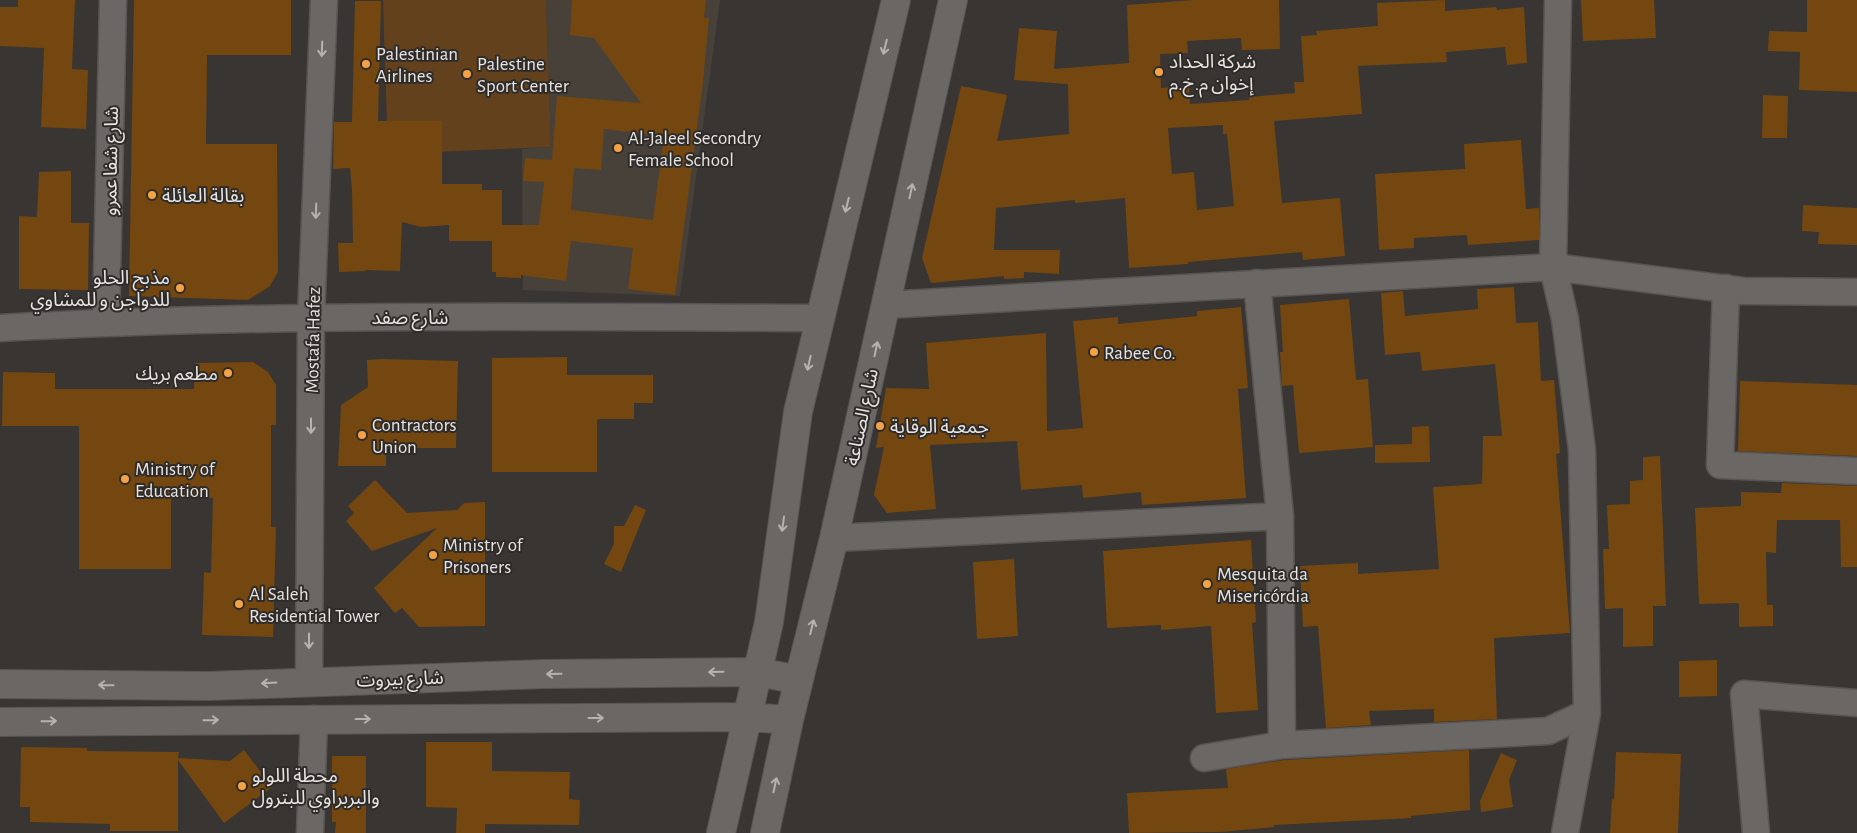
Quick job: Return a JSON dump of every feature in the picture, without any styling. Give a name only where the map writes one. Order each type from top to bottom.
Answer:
[{"type":"main road","points":[[721,833],[769,622],[798,412],[896,0]]},
{"type":"main road","name":"شارع الصناعة","points":[[765,833],[789,720],[834,538],[953,0]]},
{"type":"main road","name":"شارع بيروت","points":[[0,684],[208,686],[545,674],[758,672],[799,680]]},
{"type":"main road","name":"شارع بيروت","points":[[0,722],[314,719],[747,718],[789,720]]},
{"type":"street","name":"شارع شفا عمرو","points":[[106,322],[113,0]]},
{"type":"street","name":"Mostafa Hafez","points":[[309,681],[312,317],[324,0]]},
{"type":"street","points":[[1558,0],[1553,267],[1565,319],[1582,450],[1587,713],[1565,833]]},
{"type":"street","points":[[886,305],[1553,267],[1743,291],[1857,292]]},
{"type":"street","points":[[1257,284],[1280,516],[1282,745]]},
{"type":"street","points":[[1726,288],[1720,465],[1857,471]]},
{"type":"street","name":"شارع صفد","points":[[0,328],[106,322],[312,317],[819,318]]},
{"type":"street","points":[[834,538],[1280,516]]},
{"type":"street","points":[[1756,833],[1744,694],[1857,703]]},
{"type":"street","points":[[1204,758],[1282,745],[1548,730],[1587,713]]},
{"type":"street","points":[[310,833],[314,719]]},
{"type":"shaded area","name":"Palestine Sport Center","points":[[383,0],[546,0],[551,147],[388,154]]},
{"type":"shaded area","name":"Al-Jaleel Secondry Female School","points":[[546,0],[720,0],[680,296],[523,290],[522,149],[551,147]]},
{"type":"building","points":[[18,0],[75,0],[72,69],[88,70],[86,129],[41,127],[44,48],[0,46],[0,7],[18,7]]},
{"type":"building","points":[[134,0],[291,0],[291,55],[207,55],[206,144],[277,144],[278,272],[270,286],[248,300],[129,296]]},
{"type":"building","points":[[572,0],[706,0],[704,18],[709,18],[703,82],[675,295],[628,289],[633,248],[571,241],[566,281],[521,275],[521,278],[496,277],[496,272],[492,272],[492,241],[449,241],[449,225],[421,227],[402,222],[400,271],[365,270],[339,272],[338,243],[353,243],[352,190],[350,168],[333,169],[334,122],[352,122],[355,1],[381,1],[378,121],[442,121],[442,184],[482,184],[482,190],[502,190],[502,225],[539,225],[544,182],[523,181],[525,158],[552,160],[557,96],[641,103],[594,38],[570,35]],"holes":[[[604,129],[664,136],[653,220],[571,210],[574,168],[601,170]]]},
{"type":"building","points":[[1194,0],[1279,0],[1280,49],[1242,50],[1241,38],[1187,41],[1188,53],[1160,54],[1161,88],[1189,86],[1190,104],[1249,100],[1249,97],[1295,93],[1294,82],[1304,82],[1301,36],[1317,35],[1316,31],[1378,26],[1377,3],[1445,0],[1445,11],[1496,7],[1497,10],[1524,7],[1527,63],[1507,65],[1505,47],[1446,52],[1447,62],[1358,66],[1362,114],[1274,121],[1282,203],[1340,198],[1345,256],[1303,260],[1302,252],[1129,268],[1125,198],[1075,203],[1075,200],[996,208],[994,250],[1060,250],[1059,274],[1024,272],[1024,278],[1004,279],[1004,276],[931,283],[922,258],[961,86],[1007,95],[997,141],[1069,134],[1068,84],[1014,80],[1019,28],[1057,31],[1054,69],[1129,63],[1127,5]],"holes":[[[1223,125],[1223,134],[1227,134],[1234,206],[1197,210],[1194,172],[1172,174],[1168,128]]]},
{"type":"building","points":[[1581,0],[1654,0],[1656,38],[1583,41]]},
{"type":"building","points":[[1807,0],[1857,0],[1857,92],[1799,90],[1800,52],[1768,51],[1769,31],[1807,32]]},
{"type":"building","points":[[1763,95],[1788,96],[1787,138],[1762,138]]},
{"type":"building","points":[[1521,140],[1526,209],[1539,208],[1539,240],[1468,245],[1467,235],[1414,238],[1414,248],[1379,250],[1375,174],[1465,169],[1464,144]]},
{"type":"building","points":[[71,171],[71,223],[89,223],[88,290],[19,289],[19,216],[37,217],[39,172]]},
{"type":"building","points":[[1803,205],[1857,208],[1857,245],[1818,244],[1819,232],[1802,231]]},
{"type":"building","points":[[1514,287],[1516,323],[1538,322],[1541,381],[1554,380],[1560,453],[1556,454],[1570,633],[1494,638],[1497,719],[1434,722],[1434,709],[1369,711],[1371,725],[1326,728],[1318,626],[1303,627],[1300,566],[1358,563],[1358,574],[1439,569],[1433,487],[1482,484],[1483,436],[1502,436],[1495,364],[1422,371],[1420,352],[1385,355],[1381,293],[1403,291],[1405,316],[1478,309],[1477,289]]},
{"type":"building","points":[[1349,299],[1356,380],[1368,379],[1373,447],[1299,453],[1293,385],[1282,386],[1280,352],[1283,352],[1280,305]]},
{"type":"building","points":[[1241,307],[1248,388],[1238,389],[1246,498],[1142,505],[1141,492],[1083,498],[1082,485],[1021,490],[1017,441],[930,445],[936,509],[887,513],[874,495],[884,447],[876,448],[886,388],[929,389],[926,343],[1046,333],[1047,431],[1083,428],[1073,321],[1118,317],[1118,324],[1197,316],[1197,311]]},
{"type":"building","points":[[567,357],[567,375],[653,375],[653,403],[634,403],[634,419],[597,419],[597,472],[492,472],[492,358]]},
{"type":"building","points":[[367,360],[458,361],[456,448],[386,448],[386,466],[338,466],[341,405],[368,387]]},
{"type":"building","points":[[253,362],[268,372],[276,385],[276,425],[271,425],[271,527],[276,527],[273,637],[202,635],[204,572],[211,573],[213,498],[171,498],[171,569],[79,569],[79,426],[2,426],[3,372],[55,373],[55,389],[194,389],[195,363]]},
{"type":"building","points":[[1740,381],[1857,385],[1857,456],[1738,451]]},
{"type":"building","points":[[1429,426],[1430,462],[1375,463],[1375,445],[1412,444],[1412,427]]},
{"type":"building","points":[[1660,456],[1666,606],[1653,606],[1653,646],[1623,647],[1623,608],[1605,609],[1603,549],[1609,549],[1607,505],[1630,504],[1630,481],[1643,480],[1643,457]]},
{"type":"building","name":"Ministry of Prisoners","points":[[375,480],[407,513],[457,510],[464,503],[485,502],[485,626],[419,627],[402,608],[395,613],[374,588],[437,528],[372,551],[346,521],[354,513],[348,506]]},
{"type":"building","points":[[1782,483],[1857,486],[1857,567],[1841,567],[1840,520],[1777,520],[1776,553],[1766,552],[1767,605],[1773,605],[1773,626],[1739,627],[1739,603],[1699,604],[1695,508],[1741,506],[1741,492],[1781,493]]},
{"type":"building","points":[[635,505],[646,510],[621,572],[604,564],[614,544],[614,526],[624,526]]},
{"type":"building","points":[[1251,540],[1256,622],[1252,623],[1258,710],[1216,713],[1211,626],[1161,630],[1161,625],[1107,628],[1103,551]]},
{"type":"building","points":[[1014,559],[1018,636],[977,639],[973,562]]},
{"type":"building","points":[[1717,660],[1717,696],[1679,697],[1679,661]]},
{"type":"building","points":[[426,742],[492,742],[492,771],[570,772],[569,799],[580,800],[579,825],[485,824],[485,833],[456,833],[457,808],[426,807]]},
{"type":"building","points":[[21,747],[87,748],[87,751],[179,752],[178,758],[230,761],[244,750],[272,787],[224,823],[178,760],[178,831],[110,831],[110,824],[30,822],[30,807],[20,807]]},
{"type":"building","points":[[1469,750],[1470,810],[1411,816],[1411,818],[1274,825],[1274,827],[1220,832],[1129,833],[1127,793],[1228,788],[1226,769],[1284,760]]},
{"type":"building","points":[[1616,752],[1681,754],[1678,833],[1610,833],[1612,799],[1614,800]]},
{"type":"building","points":[[1501,753],[1517,760],[1509,780],[1513,807],[1481,812],[1480,801]]},
{"type":"building","points":[[332,756],[366,756],[366,833],[335,833],[336,822],[332,822]]},
{"type":"place","name":"Palestinian Airlines","points":[[366,64]]},
{"type":"place","name":"شركة الحداد إخوان م.خ.م","points":[[1159,72]]},
{"type":"place","name":"Palestine Sport Center","points":[[467,74]]},
{"type":"place","name":"Al-Jaleel Secondry Female School","points":[[618,148]]},
{"type":"place","name":"بقالة العائلة","points":[[152,195]]},
{"type":"place","name":"مذبح الحلو للدواجن و للمشاوي","points":[[180,288]]},
{"type":"place","name":"Rabee Co.","points":[[1094,352]]},
{"type":"place","name":"مطعم بريك","points":[[228,373]]},
{"type":"place","name":"جمعية الوقاية","points":[[880,426]]},
{"type":"place","name":"Contractors Union","points":[[362,435]]},
{"type":"place","name":"Ministry of Education","points":[[125,479]]},
{"type":"place","name":"Ministry of Prisoners","points":[[433,555]]},
{"type":"place","name":"Mesquita da Misericórdia","points":[[1207,584]]},
{"type":"place","name":"Al Saleh Residential Tower","points":[[239,604]]},
{"type":"place","name":"محطة اللولو والبربراوي للبترول","points":[[242,786]]}]
